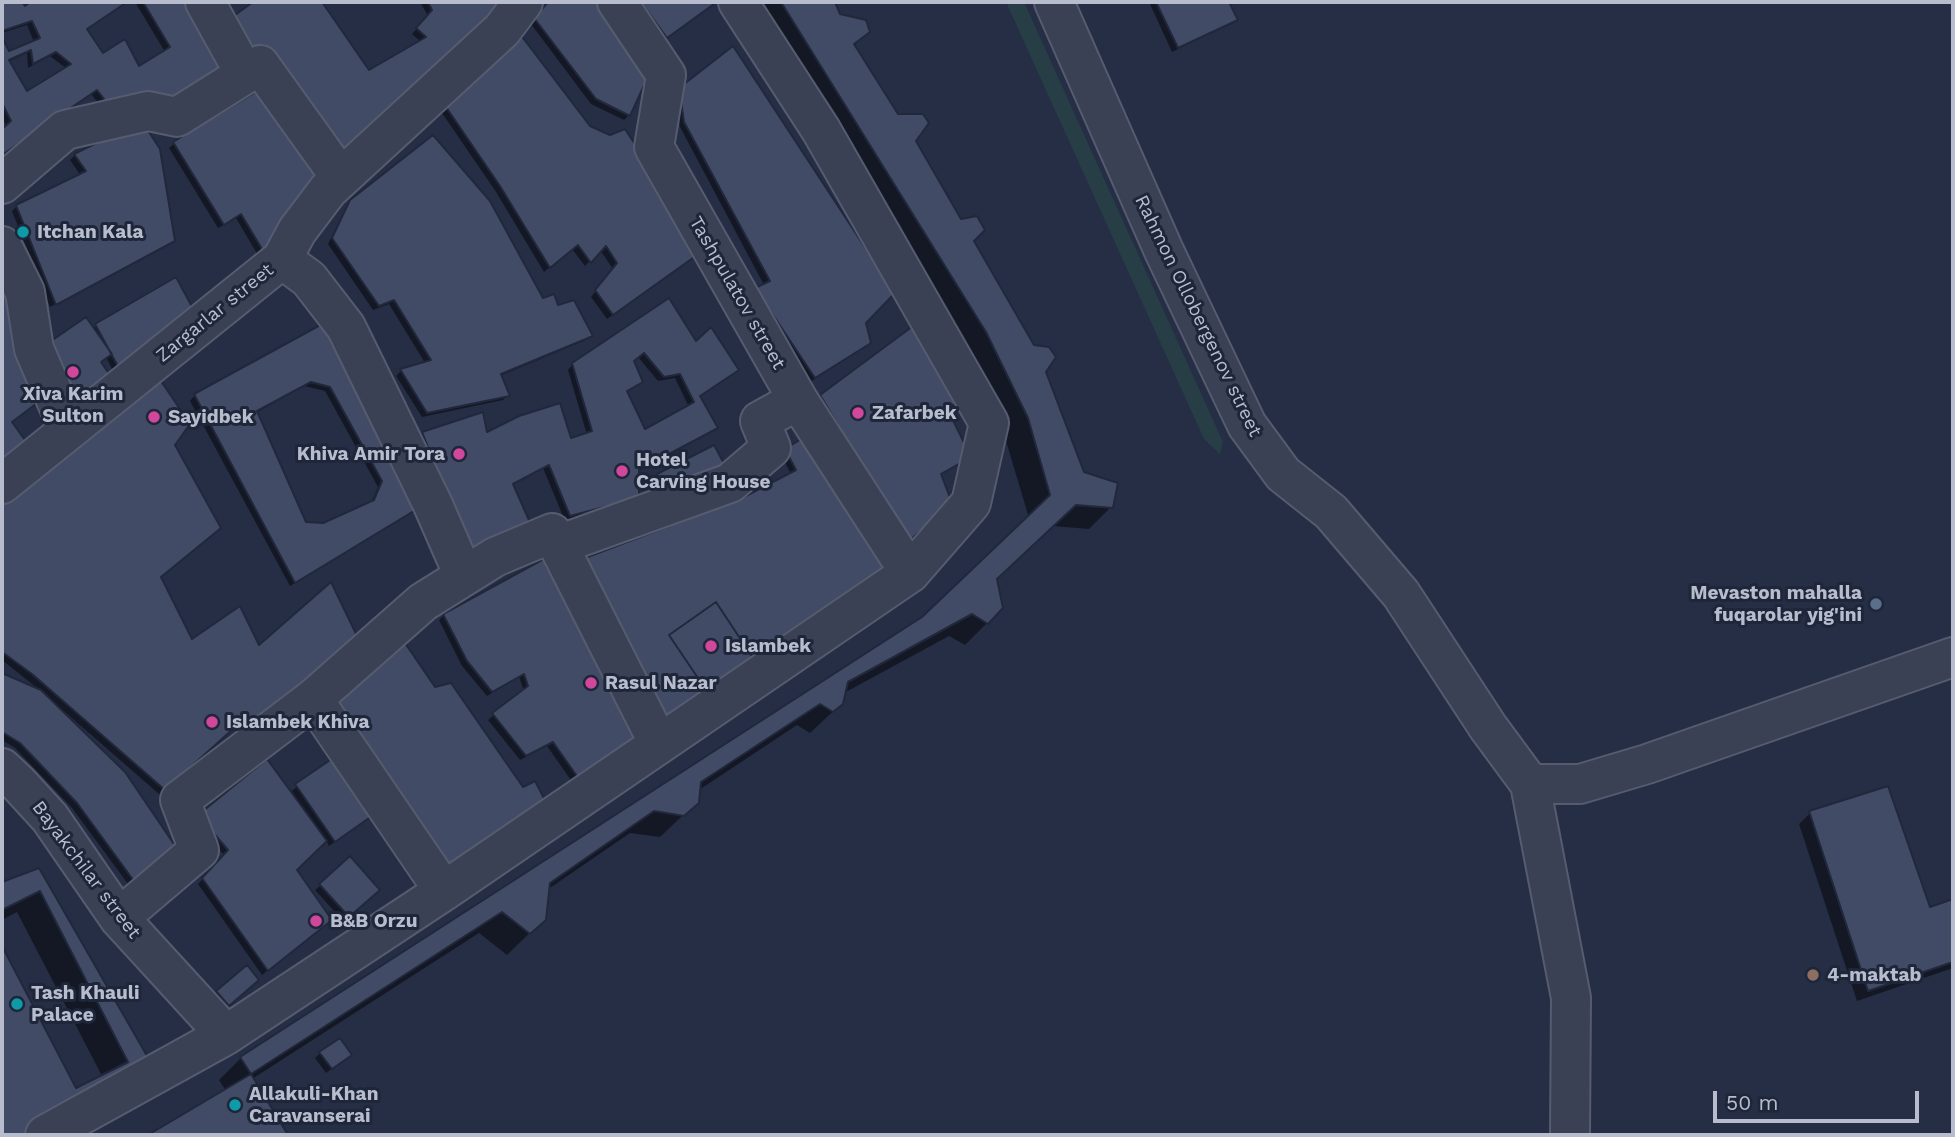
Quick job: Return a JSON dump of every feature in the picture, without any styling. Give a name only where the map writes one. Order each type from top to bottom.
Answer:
[{"type":"street","points":[[205,2],[245,74]]},
{"type":"street","name":"Zargarlar street","points":[[2,484],[282,259],[297,231],[328,190],[502,30],[523,2]]},
{"type":"street","name":"Tashpulatov street","points":[[617,2],[666,75],[654,147],[798,400],[910,573]]},
{"type":"street","points":[[45,1135],[226,1035],[444,891],[910,573],[971,503],[989,423],[821,130],[738,2]]},
{"type":"street","name":"Rahmon Ollobergenov street","points":[[1054,2],[1164,251],[1247,425],[1283,474],[1331,512],[1401,594],[1488,727],[1530,784],[1571,998],[1570,1135]]},
{"type":"street","points":[[2,184],[65,130],[148,111],[177,117],[260,65],[341,178]]},
{"type":"street","points":[[2,246],[25,292],[34,349],[69,430]]},
{"type":"street","points":[[282,259],[309,279],[346,327],[433,505],[464,576]]},
{"type":"street","points":[[558,545],[730,483],[771,448],[760,421],[798,400]]},
{"type":"street","points":[[119,918],[199,850],[180,800],[313,699],[424,602],[495,557],[552,533],[659,744]]},
{"type":"street","points":[[1530,784],[1580,784],[1647,764],[1953,657]]},
{"type":"street","points":[[313,699],[444,891]]},
{"type":"street","name":"Bayakchilar street","points":[[2,768],[50,818],[119,918],[226,1035]]},
{"type":"shaded area","points":[[1006,2],[1024,2],[1223,442],[1220,454],[1204,439]]},
{"type":"building","points":[[2,2],[22,2],[25,6],[30,2],[127,2],[87,29],[103,53],[125,39],[139,66],[170,47],[143,2],[193,2],[231,69],[171,105],[111,108],[97,90],[2,155],[2,129],[11,121],[2,103],[2,37],[9,51],[40,38],[32,21],[2,31]],"holes":[[[31,50],[33,64],[56,52],[71,64],[27,91],[9,60]]]},
{"type":"building","points":[[253,2],[322,2],[369,70],[426,37],[416,28],[432,10],[428,2],[507,2],[343,167],[231,18]]},
{"type":"building","points":[[548,2],[602,2],[652,68],[630,116],[596,99],[534,18]]},
{"type":"building","points":[[641,2],[712,2],[714,4],[667,38]]},
{"type":"building","points":[[781,2],[835,2],[840,14],[866,20],[870,32],[854,44],[898,114],[923,114],[929,123],[916,141],[961,219],[977,216],[985,230],[974,241],[1034,345],[1049,347],[1056,357],[1046,372],[1084,472],[1118,483],[1113,508],[1076,505],[997,579],[1003,608],[988,624],[972,614],[848,682],[843,704],[833,712],[820,704],[701,782],[699,803],[684,816],[654,811],[550,883],[546,920],[530,934],[502,912],[251,1074],[240,1057],[922,617],[1050,495],[1028,418],[986,332]]},
{"type":"building","points":[[1156,2],[1229,2],[1238,20],[1178,48]]},
{"type":"building","points":[[520,34],[590,126],[610,135],[625,129],[704,250],[613,315],[595,290],[617,263],[606,246],[591,263],[578,245],[550,268],[500,186],[446,107]]},
{"type":"building","points":[[733,46],[895,293],[866,323],[871,343],[815,378],[755,288],[770,281],[684,122],[679,88]]},
{"type":"building","points":[[264,87],[327,175],[268,259],[241,214],[224,225],[173,142]]},
{"type":"building","points":[[142,121],[160,149],[175,241],[56,305],[16,205],[86,171],[74,154]]},
{"type":"building","points":[[433,135],[490,201],[543,298],[554,294],[558,305],[574,300],[593,336],[501,374],[510,396],[427,413],[400,369],[431,360],[394,300],[379,306],[332,238],[350,200]]},
{"type":"building","points":[[2,276],[45,397],[12,422],[30,447],[2,470]]},
{"type":"building","points":[[176,277],[197,316],[121,372],[95,324]]},
{"type":"building","points":[[669,298],[696,341],[711,327],[739,370],[700,396],[718,428],[639,470],[639,498],[570,516],[549,465],[513,484],[532,527],[471,556],[422,432],[483,412],[487,432],[519,416],[560,403],[571,438],[592,431],[572,363]],"holes":[[[644,353],[664,377],[680,374],[694,402],[645,429],[627,391],[643,382],[634,361]]]},
{"type":"building","points":[[86,317],[112,354],[101,362],[114,381],[80,404],[41,348]]},
{"type":"building","points":[[324,323],[422,506],[295,583],[194,394]],"holes":[[[311,382],[330,387],[382,481],[374,500],[323,523],[306,522],[257,411]]]},
{"type":"building","points":[[913,326],[959,399],[948,410],[971,457],[941,474],[952,503],[908,542],[820,395]]},
{"type":"building","points":[[161,381],[190,424],[175,445],[221,528],[161,577],[192,639],[240,606],[259,645],[331,582],[359,640],[255,737],[242,721],[165,790],[32,674],[2,652],[2,501]]},
{"type":"building","points":[[811,433],[899,571],[753,658],[716,602],[669,635],[706,690],[666,722],[585,558],[738,500],[796,470],[785,449]]},
{"type":"building","points":[[714,445],[727,469],[670,498],[657,474]]},
{"type":"building","points":[[551,555],[643,741],[581,782],[553,742],[526,756],[492,713],[528,686],[524,674],[492,692],[467,661],[443,614]]},
{"type":"building","name":"Islambek","points":[[716,602],[753,658],[706,690],[669,635]]},
{"type":"building","points":[[405,643],[435,687],[451,683],[523,787],[535,781],[547,804],[449,869],[335,705]]},
{"type":"building","points":[[2,673],[41,690],[125,772],[178,850],[134,881],[77,803],[20,743],[2,732]]},
{"type":"building","points":[[339,754],[379,811],[335,842],[295,784]]},
{"type":"building","points":[[267,759],[327,841],[297,870],[332,920],[268,971],[202,878],[228,850],[198,815]]},
{"type":"building","points":[[1888,786],[1930,907],[1953,899],[1953,962],[1868,991],[1809,811]]},
{"type":"building","points":[[350,856],[380,890],[349,917],[319,884]]},
{"type":"building","name":"Tash Khauli Palace","points":[[39,868],[154,1068],[27,1135],[2,1135],[2,946],[76,1088],[128,1062],[40,891],[2,910],[2,882]]},
{"type":"building","points":[[247,965],[259,980],[229,1006],[216,991]]},
{"type":"building","points":[[340,1038],[352,1055],[332,1069],[319,1052]]},
{"type":"building","name":"Allakuli-Khan Caravanserai","points":[[251,1074],[288,1135],[148,1135]]},
{"type":"place","name":"Itchan Kala","points":[[23,232]]},
{"type":"place","name":"Xiva Karim Sulton","points":[[73,372]]},
{"type":"place","name":"Zafarbek","points":[[858,413]]},
{"type":"place","name":"Sayidbek","points":[[154,417]]},
{"type":"place","name":"Khiva Amir Tora","points":[[459,454]]},
{"type":"place","name":"Hotel Carving House","points":[[622,471]]},
{"type":"place","name":"Mevaston mahalla fuqarolar yig'ini","points":[[1876,604]]},
{"type":"place","name":"Islambek","points":[[711,646]]},
{"type":"place","name":"Rasul Nazar","points":[[591,683]]},
{"type":"place","name":"Islambek Khiva","points":[[212,722]]},
{"type":"place","name":"B&B Orzu","points":[[316,921]]},
{"type":"place","name":"4-maktab","points":[[1813,975]]},
{"type":"place","name":"Tash Khauli Palace","points":[[17,1004]]},
{"type":"place","name":"Allakuli-Khan Caravanserai","points":[[235,1105]]}]
